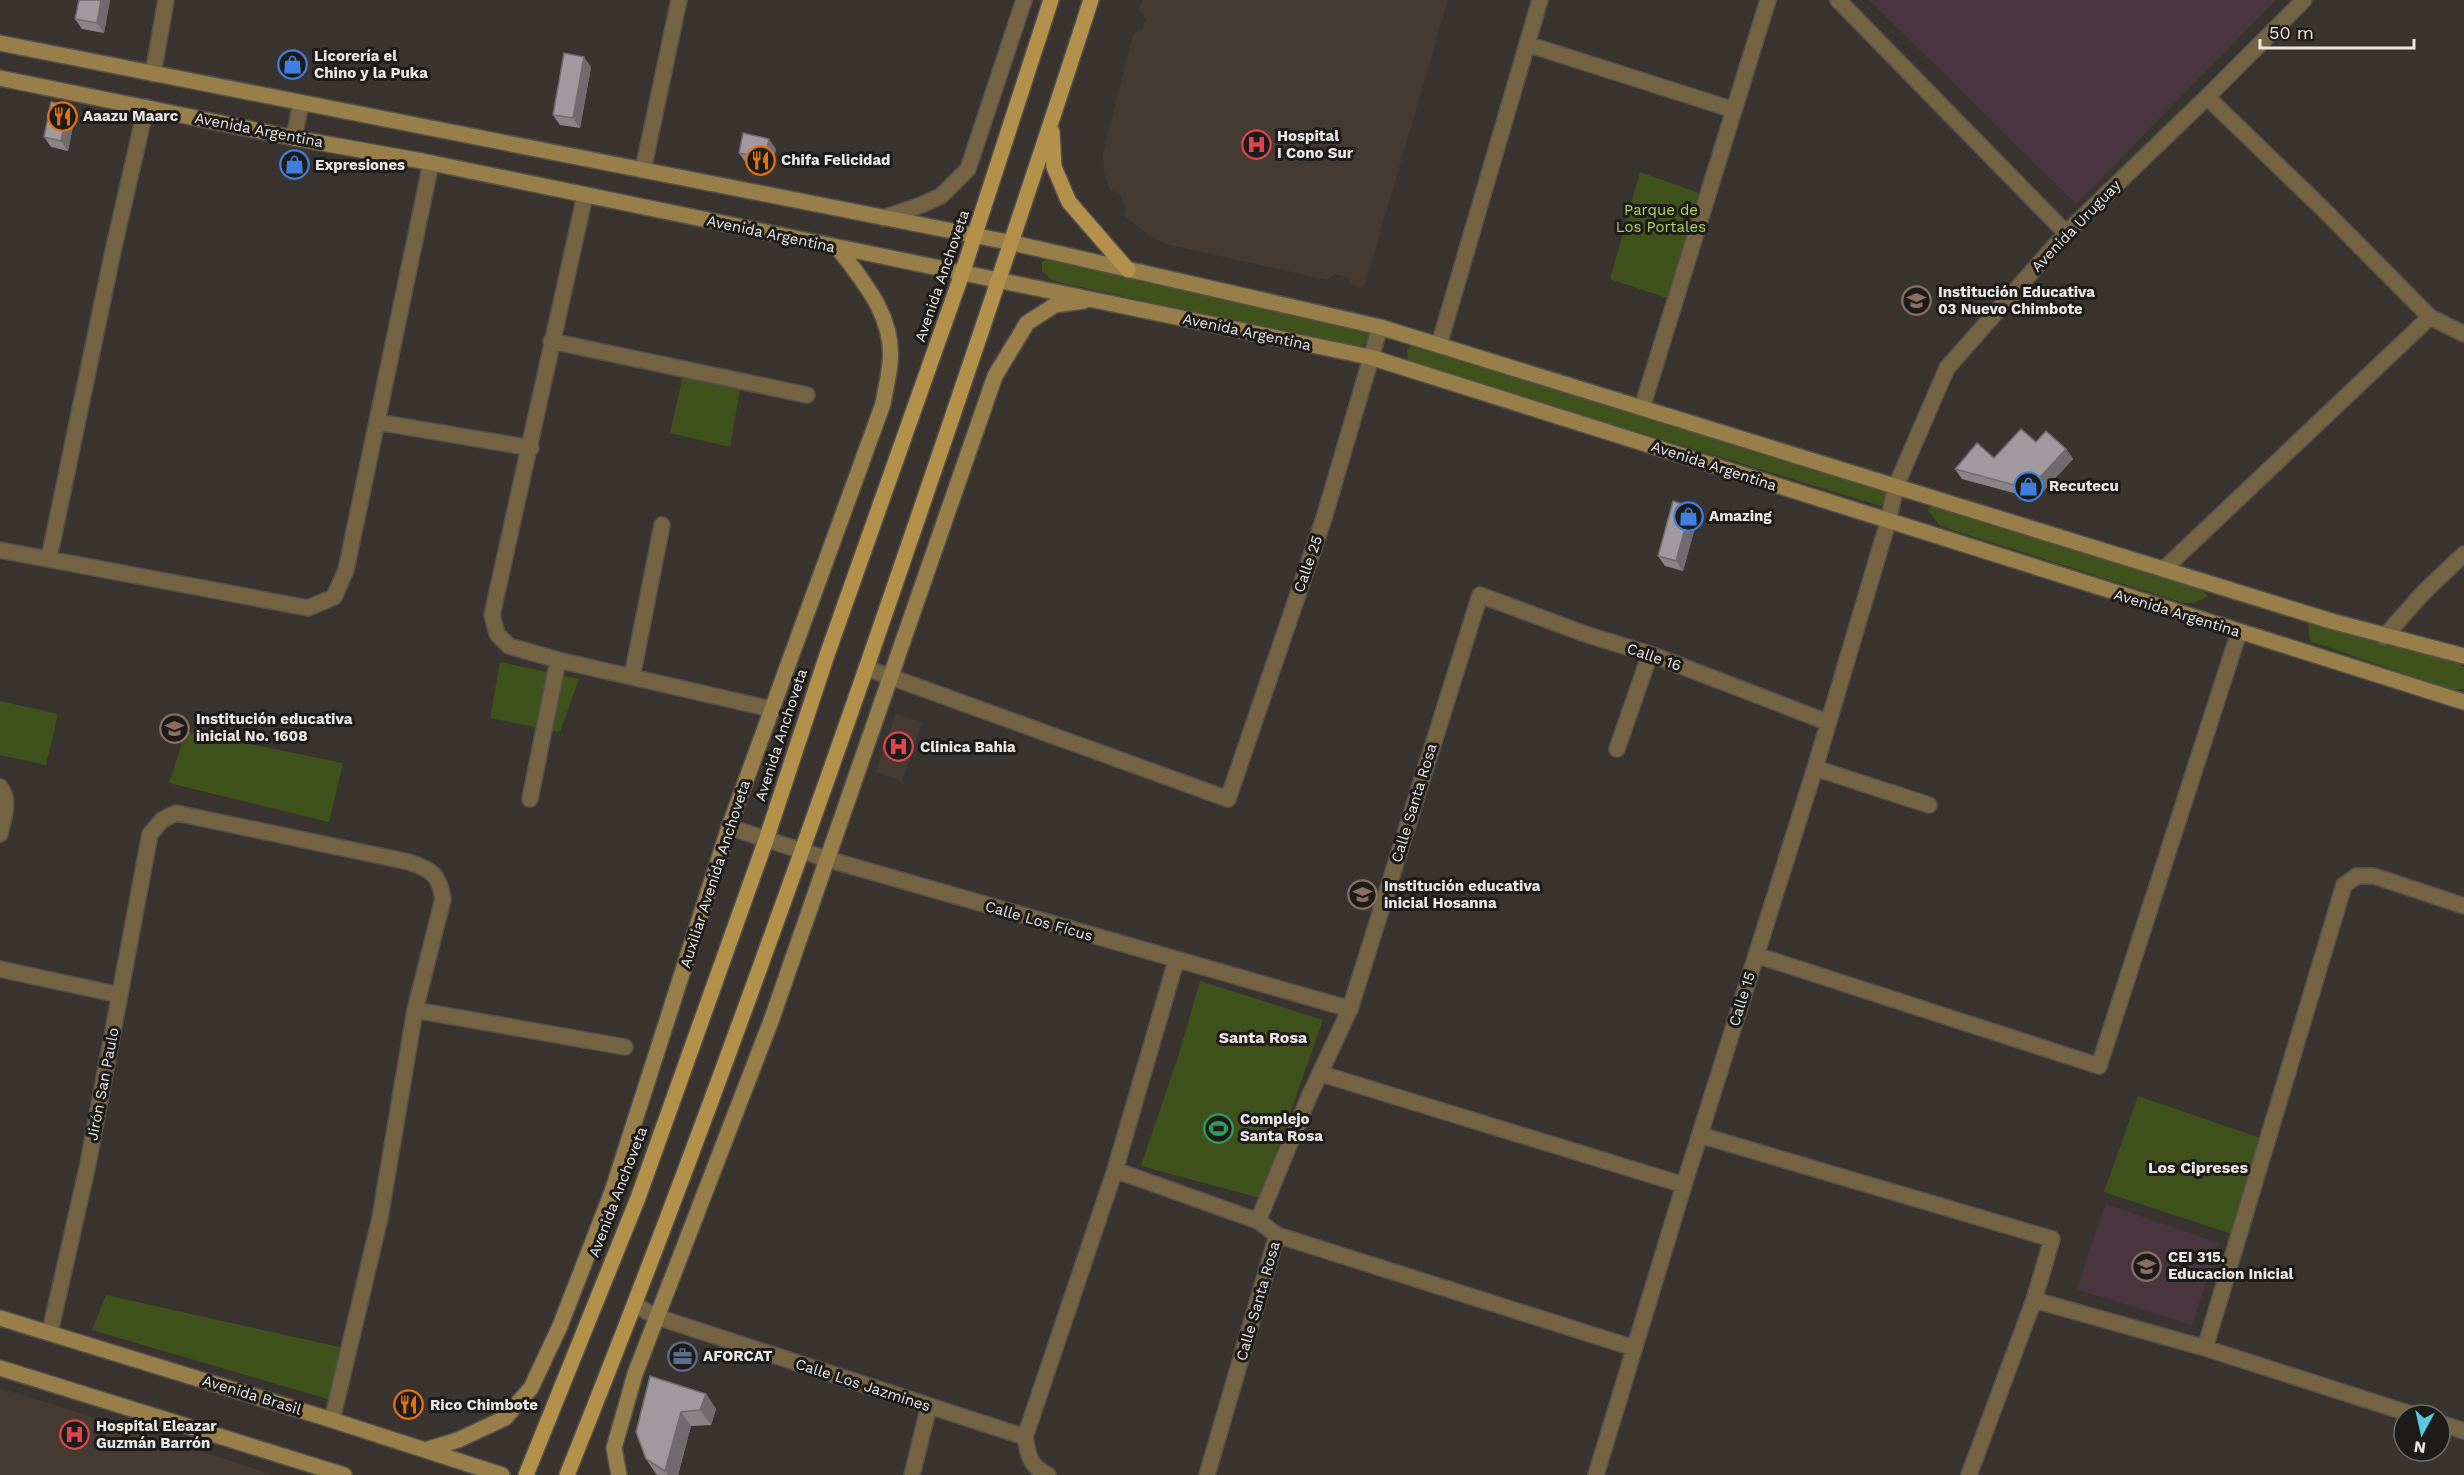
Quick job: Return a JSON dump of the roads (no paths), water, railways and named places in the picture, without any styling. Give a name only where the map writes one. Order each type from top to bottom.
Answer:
[{"type":"main road","name":"Avenida Anchoveta","points":[[526,1475],[638,1198],[766,840],[820,675],[963,272],[1051,0]]},
{"type":"main road","points":[[567,1475],[635,1305],[803,851],[1013,243],[1091,0]]},
{"type":"main road","points":[[0,43],[1013,243],[1380,327],[2384,637],[2464,656]]},
{"type":"main road","name":"Avenida Argentina","points":[[0,78],[294,138],[431,163],[1370,357],[2464,702]]},
{"type":"main road","points":[[1051,124],[1054,167],[1070,202],[1128,270]]},
{"type":"main road","name":"Auxiliar Avenida Anchoveta","points":[[425,1450],[458,1440],[505,1418],[531,1388],[560,1326],[612,1192],[729,827],[883,404],[891,362],[889,333],[878,304],[837,248]]},
{"type":"main road","points":[[620,1475],[614,1448],[635,1374],[771,1021],[995,376],[1027,323],[1055,305],[1093,300]]},
{"type":"main road","name":"Avenida Brasil","points":[[0,1318],[502,1475]]},
{"type":"main road","points":[[0,1368],[344,1475]]},
{"type":"street","points":[[153,74],[166,0]]},
{"type":"street","points":[[643,170],[679,0]]},
{"type":"street","points":[[883,218],[941,196],[968,169],[1024,0]]},
{"type":"street","points":[[1439,345],[1540,0]]},
{"type":"street","points":[[1642,408],[1768,0]]},
{"type":"street","points":[[1838,0],[2066,233]]},
{"type":"street","name":"Avenida Uruguay","points":[[1888,522],[1896,486],[1947,368],[2066,233],[2207,98],[2304,0]]},
{"type":"street","points":[[1527,44],[1734,110]]},
{"type":"street","points":[[2207,98],[2324,210],[2430,317],[2464,333]]},
{"type":"street","points":[[294,138],[301,103]]},
{"type":"street","points":[[49,558],[113,251],[146,107]]},
{"type":"street","points":[[0,550],[308,608],[334,597],[346,570],[431,163]]},
{"type":"street","points":[[585,195],[551,341],[531,448],[492,615],[497,634],[509,646],[558,660],[771,709]]},
{"type":"street","points":[[2164,569],[2430,317]]},
{"type":"street","name":"Calle 25","points":[[892,676],[1228,799],[1324,518],[1380,327]]},
{"type":"street","points":[[551,341],[807,394]]},
{"type":"street","points":[[376,422],[531,448]]},
{"type":"street","name":"Calle 15","points":[[1596,1475],[1815,768],[1888,522]]},
{"type":"street","points":[[632,677],[662,525]]},
{"type":"street","points":[[2384,637],[2424,592],[2464,554]]},
{"type":"street","name":"Calle 16","points":[[1480,595],[1588,635],[1650,654],[1827,722]]},
{"type":"street","name":"Calle Santa Rosa","points":[[1207,1475],[1277,1235],[1258,1221],[1308,1099],[1322,1074],[1350,1009],[1480,595]]},
{"type":"street","points":[[1756,955],[2099,1066],[2239,632]]},
{"type":"street","points":[[1617,749],[1650,654]]},
{"type":"street","points":[[530,799],[558,660]]},
{"type":"street","points":[[866,668],[892,676]]},
{"type":"street","points":[[1815,768],[1929,804]]},
{"type":"street","points":[[0,787],[4,792],[6,807],[0,834]]},
{"type":"street","name":"Jirón San Paulo","points":[[50,1332],[88,1164],[150,834],[162,820],[176,813],[409,862],[430,870],[441,883],[443,899],[415,1010]]},
{"type":"street","name":"Calle Los Ficus","points":[[729,827],[827,859],[1176,961],[1350,1009]]},
{"type":"street","points":[[2205,1348],[2344,885],[2357,876],[2374,876],[2464,906]]},
{"type":"street","points":[[1048,1475],[1036,1470],[1028,1457],[1025,1437],[1115,1170],[1176,961]]},
{"type":"street","points":[[0,969],[120,994]]},
{"type":"street","points":[[332,1420],[380,1218],[415,1010],[625,1047]]},
{"type":"street","points":[[1322,1074],[1684,1185]]},
{"type":"street","points":[[1700,1134],[2052,1239],[2034,1300],[1969,1475]]},
{"type":"street","points":[[1115,1170],[1258,1221]]},
{"type":"street","points":[[1277,1235],[1634,1348]]},
{"type":"street","points":[[2034,1300],[2205,1348],[2392,1408]]},
{"type":"street","name":"Calle Los Jazmines","points":[[635,1305],[657,1317],[1025,1437]]},
{"type":"street","points":[[912,1475],[929,1407]]},
{"type":"place","name":"Licorería el Chino y la Puka","points":[[293,65]]},
{"type":"place","name":"Aaazu Maarc","points":[[62,116]]},
{"type":"place","name":"Hospital I Cono Sur","points":[[1256,145]]},
{"type":"place","name":"Chifa Felicidad","points":[[760,160]]},
{"type":"place","name":"Expresiones","points":[[294,165]]},
{"type":"place","name":"Institución Educativa 03 Nuevo Chimbote","points":[[1917,301]]},
{"type":"place","name":"Recutecu","points":[[2028,486]]},
{"type":"place","name":"Amazing","points":[[1688,516]]},
{"type":"place","name":"Institución educativa inicial No. 1608","points":[[175,728]]},
{"type":"place","name":"Clinica Bahia","points":[[899,747]]},
{"type":"place","name":"Institución educativa inicial Hosanna","points":[[1363,895]]},
{"type":"place","name":"Complejo Santa Rosa","points":[[1219,1128]]},
{"type":"place","name":"CEI 315. Educacion Inicial","points":[[2147,1266]]},
{"type":"place","name":"AFORCAT","points":[[682,1356]]},
{"type":"place","name":"Rico Chimbote","points":[[409,1405]]},
{"type":"place","name":"Hospital Eleazar Guzmán Barrón","points":[[75,1435]]},
{"type":"district","name":"Santa Rosa","points":[[1263,1037]]},
{"type":"district","name":"Los Cipreses","points":[[2198,1167]]},
{"type":"park label","name":"Parque de Los Portales","points":[[1661,218]]}]
